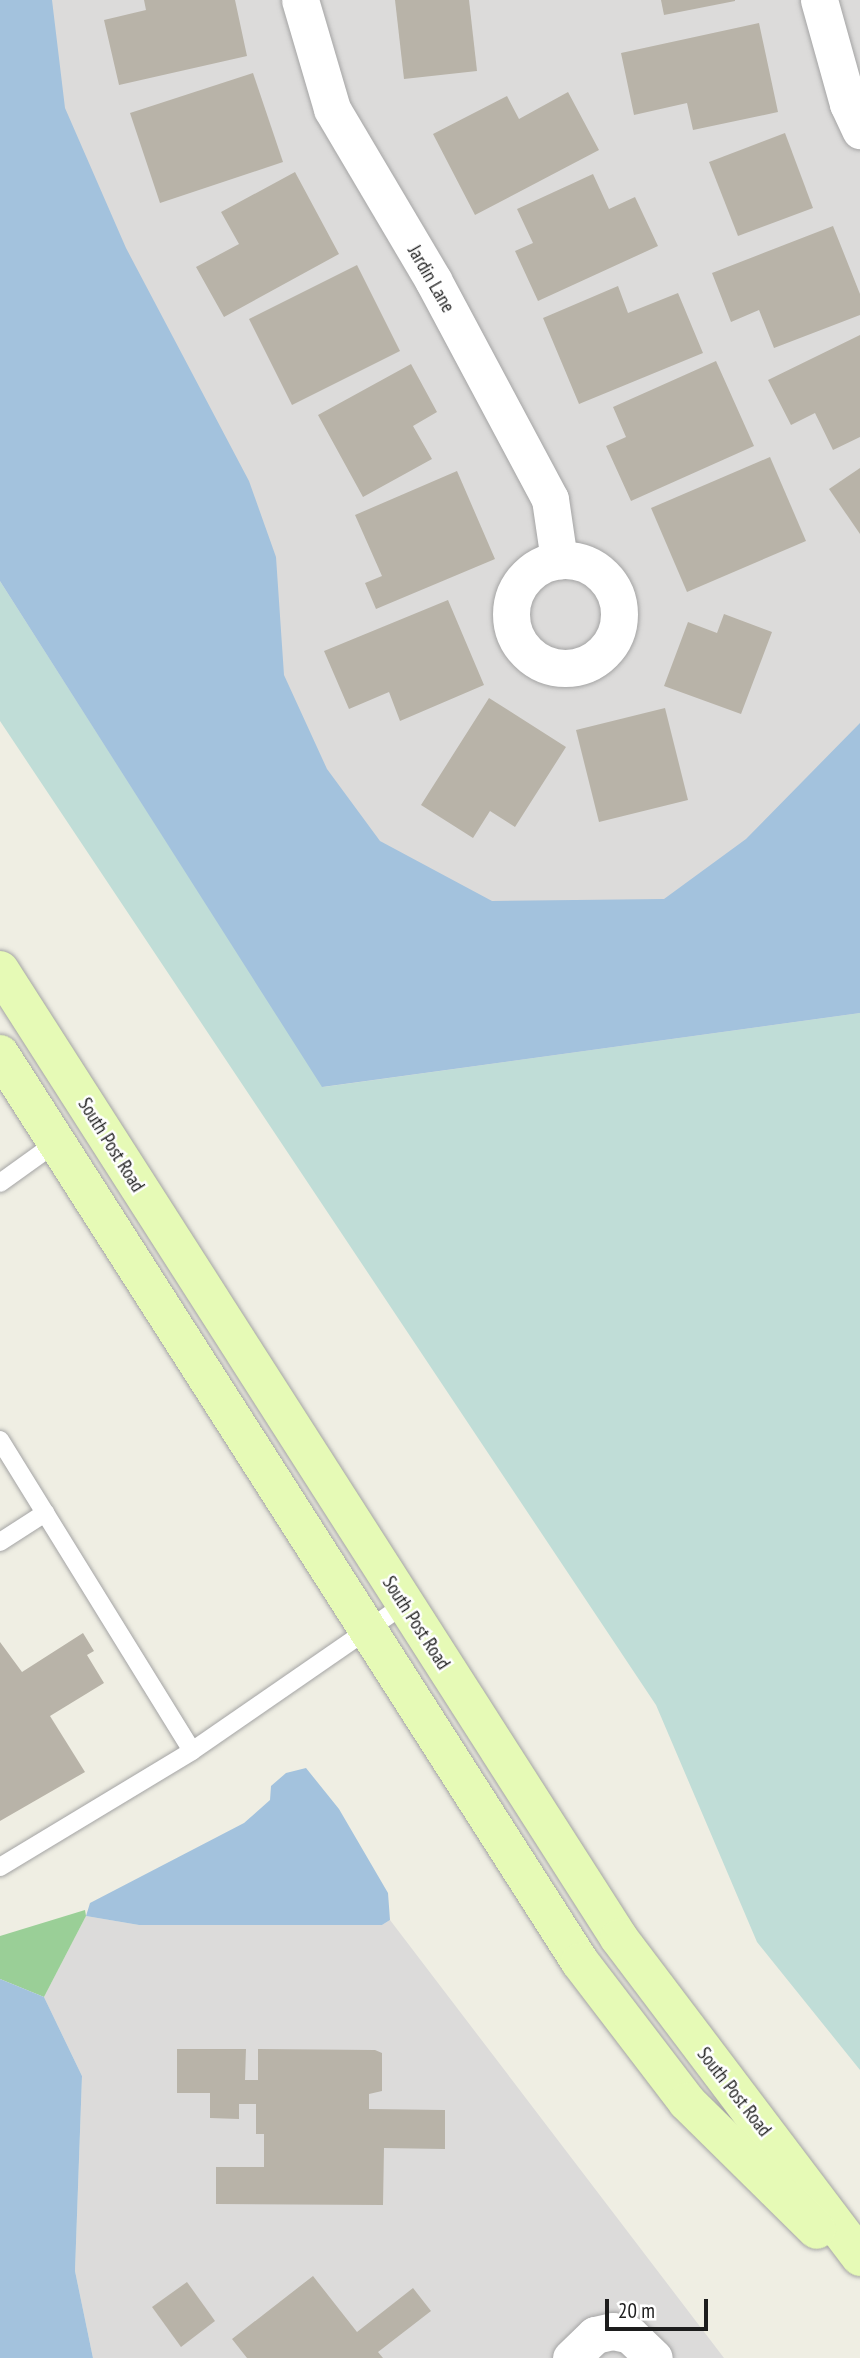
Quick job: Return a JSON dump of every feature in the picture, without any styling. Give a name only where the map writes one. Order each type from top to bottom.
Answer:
[{"type":"street","name":"Jardin Lane","points":[[300,0],[332,109],[433,280],[550,499],[559,560]]},
{"type":"street","points":[[820,0],[848,104],[860,130]]},
{"type":"street","name":"South Post Road","points":[[0,970],[619,1938],[860,2258]]},
{"type":"street","name":"South Post Road","points":[[0,1054],[530,1888],[632,2036],[687,2102],[860,2271]]},
{"type":"street","points":[[571,2358],[588,2339],[612,2331],[637,2339],[654,2358]]},
{"type":"lane","points":[[0,1183],[57,1142]]},
{"type":"lane","points":[[0,1440],[192,1751]]},
{"type":"lane","points":[[0,1542],[45,1513]]},
{"type":"lane","points":[[0,1867],[192,1751],[404,1605]]},
{"type":"shaded area","points":[[0,0],[860,0],[860,1013],[322,1087],[0,581]]},
{"type":"shaded area","points":[[0,0],[52,0],[65,108],[126,248],[249,481],[276,557],[284,675],[327,769],[380,841],[492,901],[664,899],[746,839],[860,723],[860,1013],[322,1087],[0,581]]},
{"type":"shaded area","points":[[0,581],[323,1087],[860,1013],[860,2070],[757,1942],[656,1705],[0,721]]},
{"type":"shaded area","points":[[306,1768],[339,1809],[388,1893],[390,1920],[382,1925],[139,1925],[86,1916],[90,1903],[244,1823],[270,1800],[271,1786],[286,1773]]},
{"type":"shaded area","points":[[86,1916],[139,1925],[382,1925],[390,1920],[724,2358],[93,2358],[75,2271],[82,2076],[44,1997]]},
{"type":"shaded area","points":[[0,1979],[44,1997],[82,2076],[75,2271],[93,2358],[0,2358]]},
{"type":"green space","points":[[85,1910],[86,1916],[44,1997],[0,1979],[0,1936]]},
{"type":"building","points":[[144,0],[235,0],[247,56],[119,85],[104,20],[146,10]]},
{"type":"building","points":[[395,0],[469,0],[477,71],[404,79]]},
{"type":"building","points":[[661,0],[735,0],[735,1],[664,15]]},
{"type":"building","points":[[759,23],[778,112],[693,130],[687,103],[634,115],[621,53]]},
{"type":"building","points":[[253,73],[283,162],[160,203],[130,113]]},
{"type":"building","points":[[568,92],[599,150],[475,215],[433,134],[507,96],[519,119]]},
{"type":"building","points":[[785,133],[813,208],[738,236],[709,162]]},
{"type":"building","points":[[295,172],[339,254],[224,317],[196,267],[239,244],[221,212]]},
{"type":"building","points":[[593,174],[609,209],[635,197],[658,246],[538,301],[515,251],[533,243],[517,209]]},
{"type":"building","points":[[833,226],[860,294],[860,315],[774,348],[759,310],[731,322],[712,273]]},
{"type":"building","points":[[357,265],[400,351],[292,405],[249,319]]},
{"type":"building","points":[[618,286],[628,313],[678,293],[703,353],[579,404],[543,318]]},
{"type":"building","points":[[860,335],[860,437],[833,450],[815,413],[791,425],[768,380]]},
{"type":"building","points":[[716,361],[754,446],[631,501],[606,446],[626,437],[613,407]]},
{"type":"building","points":[[411,364],[437,412],[413,426],[432,459],[363,497],[318,415]]},
{"type":"building","points":[[770,457],[806,541],[687,592],[651,508]]},
{"type":"building","points":[[860,468],[860,534],[829,489]]},
{"type":"building","points":[[457,471],[495,559],[376,609],[365,583],[382,576],[355,515]]},
{"type":"building","points":[[448,600],[484,685],[400,721],[389,692],[349,709],[324,651]]},
{"type":"building","points":[[724,614],[772,632],[741,714],[664,686],[688,622],[717,633]]},
{"type":"building","points":[[489,698],[566,747],[515,827],[490,811],[473,838],[421,805]]},
{"type":"building","points":[[665,708],[688,800],[599,822],[576,730]]},
{"type":"building","points":[[83,1633],[94,1651],[87,1655],[104,1683],[50,1716],[85,1772],[0,1821],[0,1642],[22,1672]]},
{"type":"building","points":[[177,2049],[246,2049],[245,2080],[258,2080],[258,2049],[375,2050],[382,2053],[382,2091],[369,2094],[369,2109],[445,2110],[445,2149],[384,2148],[383,2205],[216,2204],[216,2167],[264,2167],[264,2134],[256,2134],[256,2104],[239,2104],[239,2119],[210,2118],[210,2093],[177,2093]]},
{"type":"building","points":[[313,2276],[357,2332],[413,2288],[431,2311],[378,2352],[383,2358],[247,2358],[232,2339]]},
{"type":"building","points":[[187,2282],[215,2321],[181,2347],[152,2307]]}]
